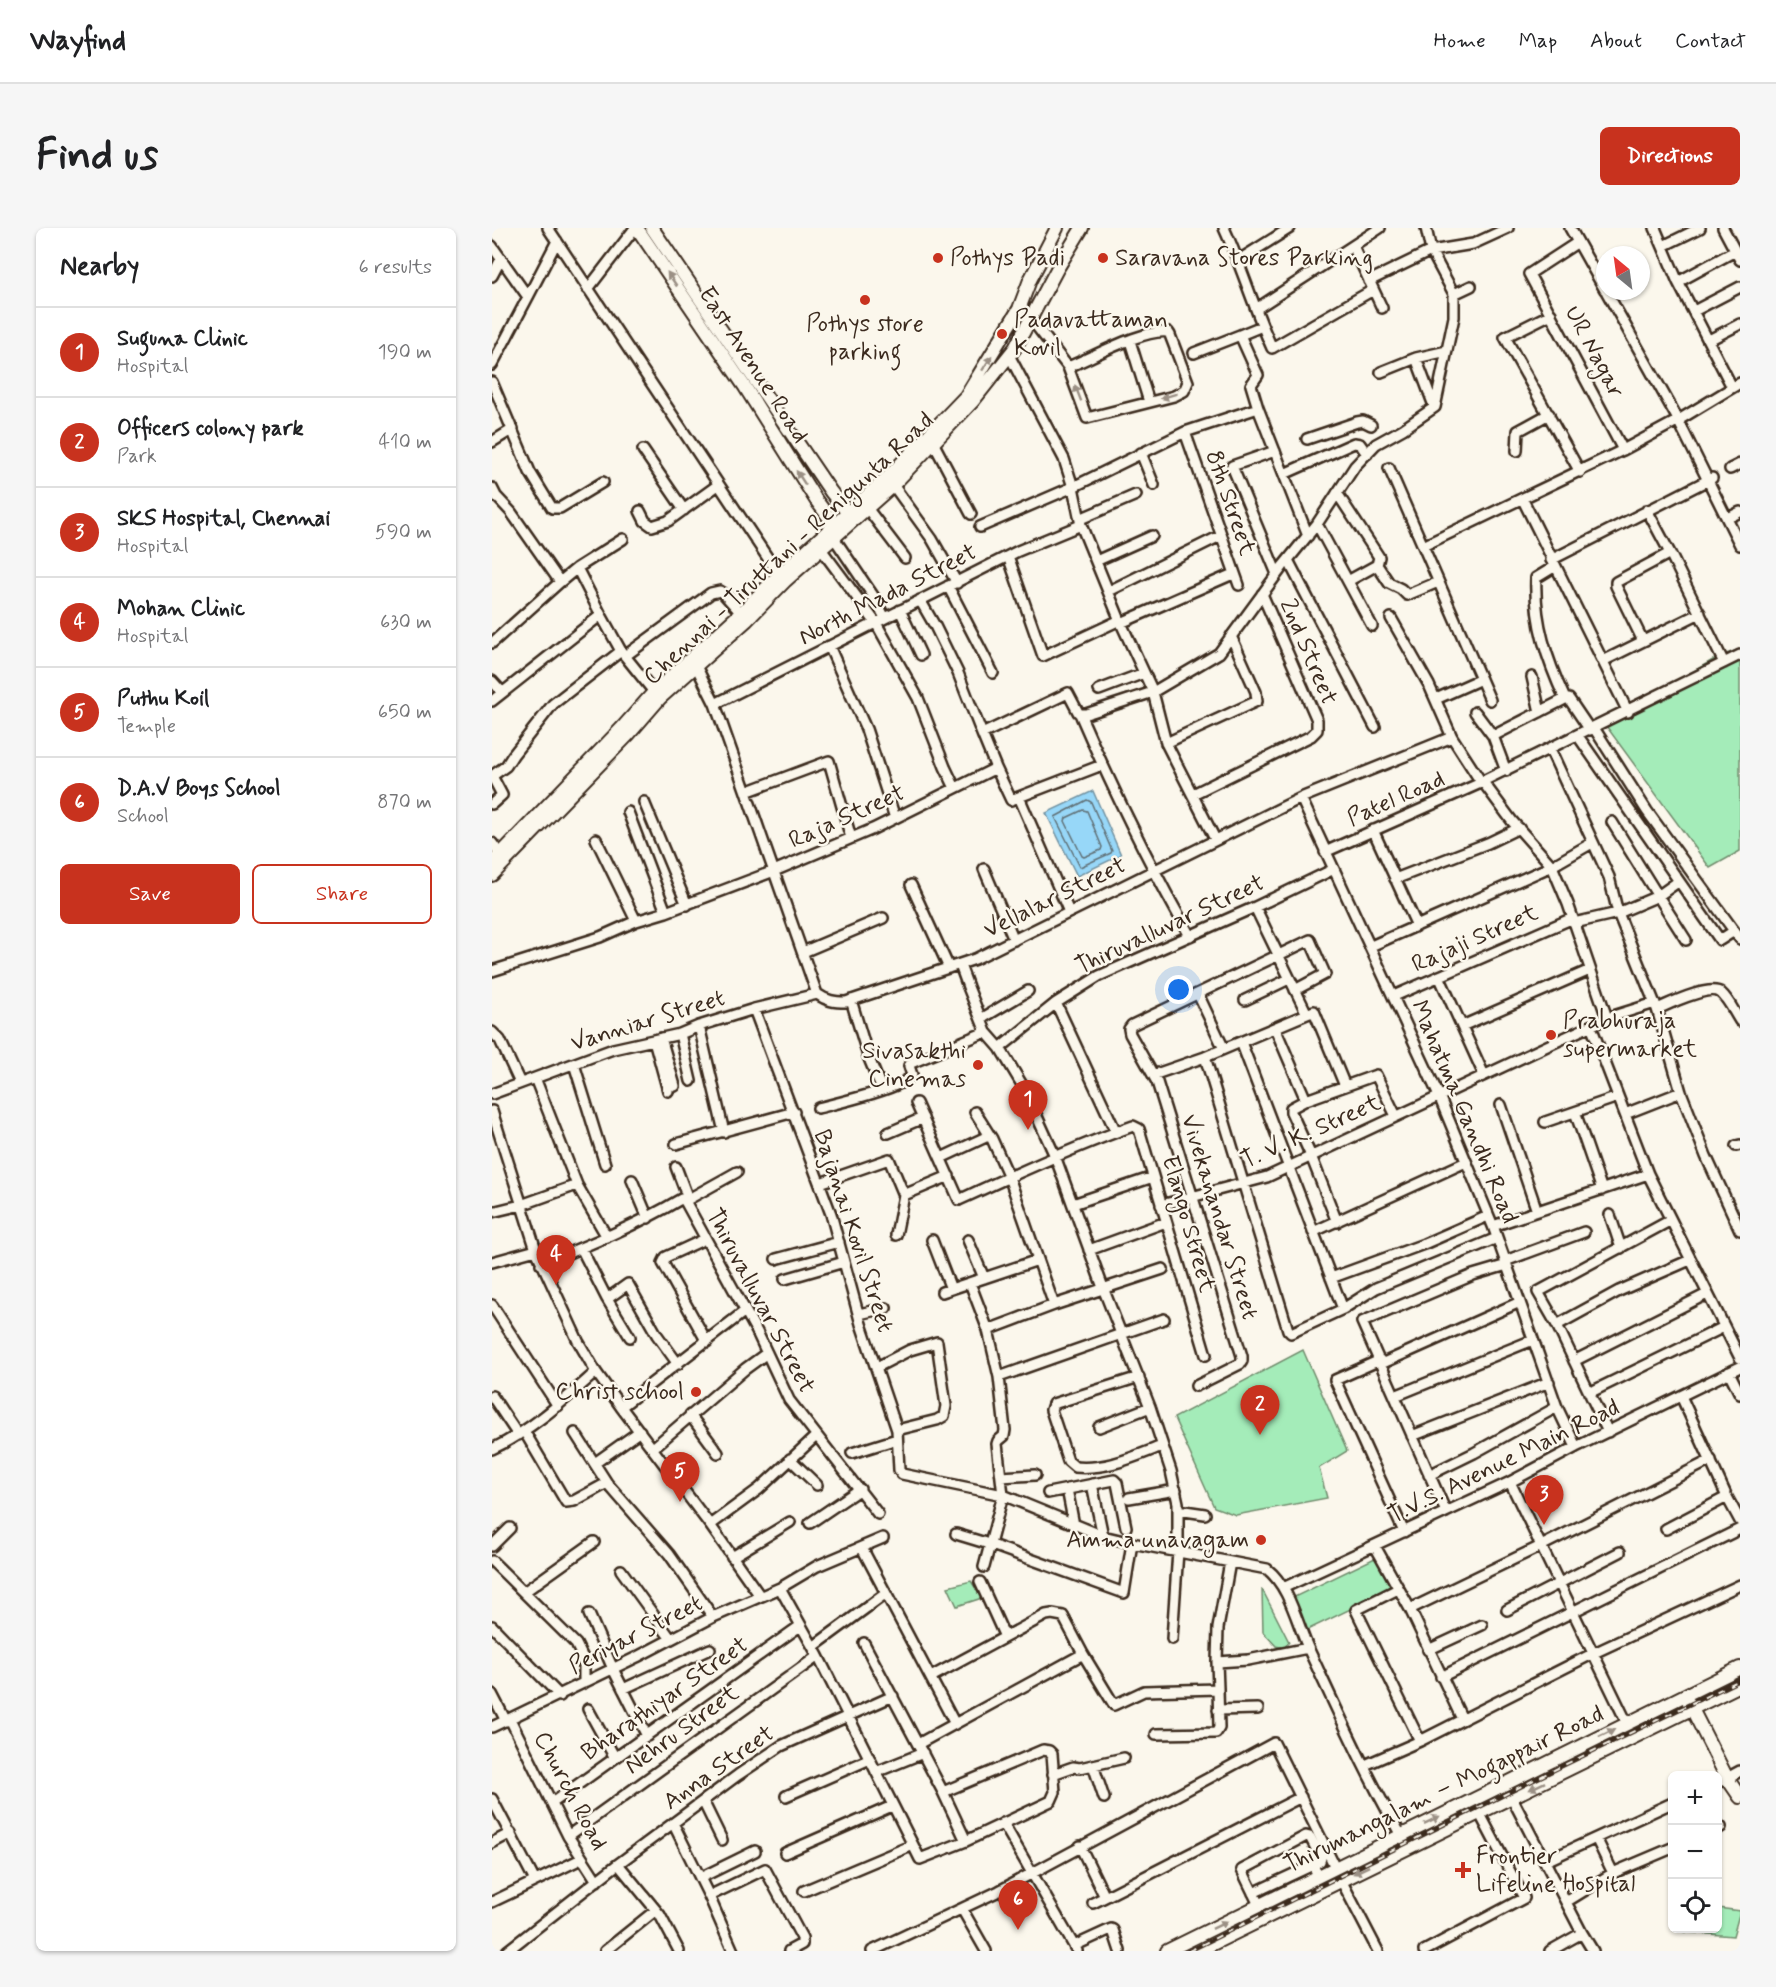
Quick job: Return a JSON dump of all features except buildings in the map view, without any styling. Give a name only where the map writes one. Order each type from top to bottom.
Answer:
[{"type":"main road","name":"East Avenue Road","points":[[636,228],[745,387],[836,532]]},
{"type":"main road","name":"East Avenue Road","points":[[652,228],[831,492],[851,516]]},
{"type":"main road","name":"Chennai - Tiruttani - Renigunta Road","points":[[496,859],[654,692],[747,620],[785,581],[821,549],[966,396],[1020,309],[1030,280],[1057,228]]},
{"type":"main road","name":"Chennai - Tiruttani - Renigunta Road","points":[[851,516],[867,508],[934,444],[1010,355],[1082,228]]},
{"type":"main road","name":"Chennai - Tiruttani - Renigunta Road","points":[[492,875],[628,735],[693,661],[779,575],[836,532]]},
{"type":"main road","name":"Thirumangalam – Mogappair Road","points":[[1167,1951],[1259,1905],[1315,1871],[1335,1868],[1740,1668]]},
{"type":"main road","name":"Thirumangalam – Mogappair Road","points":[[1198,1951],[1408,1847],[1480,1815],[1740,1685]]},
{"type":"main road","points":[[1684,1694],[1718,1771]]},
{"type":"main road","points":[[1722,1780],[1740,1797]]},
{"type":"street","points":[[548,228],[779,575]]},
{"type":"street","points":[[588,289],[636,228]]},
{"type":"street","points":[[1224,228],[1239,260],[1272,348],[1431,251],[1473,244],[1508,228]]},
{"type":"street","points":[[1239,260],[1290,228]]},
{"type":"street","points":[[1256,309],[1380,228]]},
{"type":"street","points":[[1080,714],[1153,692],[1219,652],[1276,574],[1317,524],[1355,466],[1376,444],[1435,407],[1454,317],[1454,294],[1431,251],[1426,228]]},
{"type":"street","points":[[1570,228],[1596,274]]},
{"type":"street","points":[[1423,546],[1623,450],[1736,385],[1678,282],[1655,228]]},
{"type":"street","points":[[1663,246],[1700,228]]},
{"type":"street","points":[[1678,282],[1738,256],[1723,228]]},
{"type":"street","points":[[492,365],[557,241]]},
{"type":"street","name":"UR Nagar","points":[[1578,242],[1529,274],[1623,450]]},
{"type":"street","points":[[492,246],[528,297]]},
{"type":"street","points":[[1353,246],[1382,308]]},
{"type":"street","points":[[492,276],[501,259]]},
{"type":"street","points":[[1454,294],[1471,286]]},
{"type":"street","points":[[1694,311],[1740,287]]},
{"type":"street","points":[[1611,300],[1678,418],[1710,479],[1740,545]]},
{"type":"street","points":[[1551,314],[1505,336],[1580,472]]},
{"type":"street","points":[[1031,320],[1068,367],[1087,418],[1174,396],[1184,391],[1188,382],[1168,332],[1160,331],[1130,341],[1068,367]]},
{"type":"street","points":[[1709,340],[1740,324]]},
{"type":"street","points":[[1194,353],[1262,326]]},
{"type":"street","points":[[1240,335],[1258,375],[1251,385],[1258,408],[1308,536]]},
{"type":"street","points":[[1130,341],[1149,402]]},
{"type":"street","points":[[1381,372],[1416,358],[1447,351]]},
{"type":"street","points":[[1010,355],[1064,459],[1081,522],[1121,622],[1153,692],[1166,743],[1215,839]]},
{"type":"street","points":[[1416,358],[1435,407]]},
{"type":"street","points":[[492,382],[530,472],[552,508],[560,508],[603,482]]},
{"type":"street","points":[[980,527],[1073,487],[1185,432],[1258,408]]},
{"type":"street","points":[[1517,452],[1518,431],[1549,414]]},
{"type":"street","points":[[1307,440],[1358,422],[1363,421],[1371,425]]},
{"type":"street","points":[[492,442],[513,429]]},
{"type":"street","points":[[1334,430],[1342,448]]},
{"type":"street","name":"8th Street","points":[[1185,432],[1233,574],[1239,585]]},
{"type":"street","points":[[1284,474],[1358,442],[1367,454]]},
{"type":"street","points":[[934,444],[971,514]]},
{"type":"street","points":[[643,450],[684,510]]},
{"type":"street","points":[[1275,451],[1232,466],[1276,574]]},
{"type":"street","points":[[1141,453],[1154,485]]},
{"type":"street","points":[[1730,469],[1740,464]]},
{"type":"street","points":[[1389,468],[1490,700]]},
{"type":"street","points":[[1565,699],[1546,657],[1536,602],[1536,578],[1553,563],[1647,510],[1710,479]]},
{"type":"street","points":[[1710,479],[1736,514],[1740,532]]},
{"type":"street","points":[[640,511],[645,521],[652,526],[668,521],[718,485]]},
{"type":"street","points":[[893,485],[932,539],[993,673]]},
{"type":"street","points":[[492,488],[560,582]]},
{"type":"street","points":[[1337,493],[1378,552],[1380,559],[1377,565],[1348,581]]},
{"type":"street","name":"North Mada Street","points":[[715,704],[1008,556],[1136,495]]},
{"type":"street","points":[[1522,500],[1628,712]]},
{"type":"street","points":[[867,508],[905,558]]},
{"type":"street","points":[[1647,510],[1724,663]]},
{"type":"street","points":[[1317,524],[1372,626]]},
{"type":"street","points":[[836,532],[885,618]]},
{"type":"street","points":[[1096,561],[1152,536]]},
{"type":"street","points":[[1109,591],[1220,536]]},
{"type":"street","points":[[492,643],[577,568],[623,539]]},
{"type":"street","points":[[821,549],[876,623],[918,698],[955,788]]},
{"type":"street","points":[[1643,641],[1616,582],[1670,553]]},
{"type":"street","points":[[1008,556],[1043,656],[1233,574]]},
{"type":"street","points":[[1288,560],[1375,727]]},
{"type":"street","points":[[1377,565],[1389,584],[1401,589],[1407,595],[1438,582]]},
{"type":"street","points":[[577,568],[623,654],[654,692]]},
{"type":"street","points":[[492,804],[502,795],[492,776],[506,766],[553,704],[711,592],[723,592],[741,613]]},
{"type":"street","name":"2nd Street","points":[[1193,794],[1311,736],[1317,730],[1317,720],[1262,594]]},
{"type":"street","points":[[920,600],[953,664],[1011,800],[1102,765]]},
{"type":"street","points":[[900,610],[921,655]]},
{"type":"street","points":[[1603,661],[1700,612]]},
{"type":"street","points":[[492,701],[601,615]]},
{"type":"street","points":[[1391,618],[1436,699],[1452,737],[1482,782],[1552,866],[1574,920],[1607,1018],[1591,1026],[1618,1097],[1648,1174],[1740,1358]]},
{"type":"street","points":[[1166,743],[1257,701],[1256,692],[1231,636]]},
{"type":"street","points":[[829,646],[866,729],[895,818]]},
{"type":"street","name":"Patel Road","points":[[1325,852],[1506,771],[1740,655]]},
{"type":"street","points":[[693,661],[715,704],[817,994]]},
{"type":"street","points":[[1099,690],[1144,673]]},
{"type":"street","points":[[1532,677],[1540,712]]},
{"type":"street","points":[[1436,699],[1481,679]]},
{"type":"street","points":[[492,681],[502,692]]},
{"type":"street","points":[[982,734],[1068,693],[1153,871],[1190,936]]},
{"type":"street","points":[[1492,736],[1569,699],[1737,935],[1720,940],[1578,736]]},
{"type":"street","points":[[1475,712],[1492,736],[1506,771]]},
{"type":"street","name":"Vellalar Street","points":[[817,994],[834,1002],[851,1000],[960,964],[1014,940],[1302,798],[1452,737]]},
{"type":"street","points":[[1550,749],[1609,877],[1618,913],[1656,1006],[1681,1092],[1736,1211],[1740,1230]]},
{"type":"street","points":[[746,792],[829,761],[851,838]]},
{"type":"street","name":"Raja Street","points":[[492,971],[600,937],[636,921],[774,871],[895,818],[996,768]]},
{"type":"street","points":[[1019,797],[1070,912]]},
{"type":"street","name":"Mahatma Gandhi Road","points":[[1302,798],[1325,852],[1394,996],[1466,1162],[1497,1238],[1557,1407],[1576,1447]]},
{"type":"street","points":[[644,802],[687,904]]},
{"type":"street","points":[[628,812],[666,912]]},
{"type":"street","points":[[1612,822],[1686,939]]},
{"type":"street","points":[[1395,879],[1488,843],[1519,828]]},
{"type":"street","points":[[1373,830],[1417,926]]},
{"type":"street","points":[[596,839],[636,921]]},
{"type":"street","points":[[492,843],[496,859]]},
{"type":"street","points":[[1371,946],[1552,866],[1592,843]]},
{"type":"street","points":[[984,869],[1014,940]]},
{"type":"street","name":"Thiruvalluvar Street","points":[[1000,1048],[1056,1003],[1099,976],[1255,907],[1334,869]]},
{"type":"street","name":"Rajaji Street","points":[[1394,996],[1574,920],[1618,913],[1658,896],[1679,881]]},
{"type":"street","points":[[911,885],[949,968]]},
{"type":"street","points":[[1255,907],[1345,1086]]},
{"type":"street","points":[[802,952],[883,918]]},
{"type":"street","points":[[1224,1049],[1198,994],[1310,940],[1326,974],[1295,990]]},
{"type":"street","points":[[960,964],[986,1032],[1000,1048],[1027,1095],[1055,1156],[1103,1289],[1150,1407],[1176,1490],[1178,1510],[1178,1551],[1172,1639]]},
{"type":"street","points":[[1462,1026],[1590,970]]},
{"type":"street","points":[[1439,976],[1484,1075]]},
{"type":"street","points":[[1245,1000],[1290,979]]},
{"type":"street","name":"T. V. K. Street","points":[[1161,1205],[1267,1177],[1607,1018],[1706,990],[1716,990],[1721,993],[1740,1021]]},
{"type":"street","points":[[981,1019],[1028,991]]},
{"type":"street","name":"Vanniar Street","points":[[492,1094],[613,1049],[680,1034],[754,1009],[817,994]]},
{"type":"street","name":"Vivekanandar Street","points":[[1196,1386],[1234,1368],[1242,1361],[1242,1356],[1157,1082],[1129,1029],[1198,994]]},
{"type":"street","points":[[851,1000],[868,1056],[882,1090]]},
{"type":"street","points":[[916,1103],[959,1200],[1055,1156],[1116,1132],[1056,1003]]},
{"type":"street","name":"Bajanai Kovil Street","points":[[754,1009],[820,1183],[839,1242],[897,1434],[899,1470],[906,1476],[1003,1495]]},
{"type":"street","points":[[1153,1075],[1205,1057],[1310,1013]]},
{"type":"street","points":[[699,1026],[724,1132]]},
{"type":"street","points":[[1275,1028],[1306,1101]]},
{"type":"street","points":[[492,1032],[500,1040],[520,1083]]},
{"type":"street","points":[[818,1108],[894,1086],[911,1078],[909,1066],[911,1063],[986,1032]]},
{"type":"street","points":[[680,1034],[691,1081]]},
{"type":"street","points":[[657,1039],[672,1088]]},
{"type":"street","points":[[1241,1042],[1343,1309]]},
{"type":"street","points":[[1205,1057],[1288,1330],[1293,1334],[1343,1309],[1376,1288],[1497,1238]]},
{"type":"street","points":[[574,1064],[605,1164]]},
{"type":"street","points":[[1337,1222],[1291,1110],[1293,1106],[1377,1075],[1396,1116]]},
{"type":"street","points":[[535,1078],[577,1185],[607,1237]]},
{"type":"street","points":[[1625,1114],[1681,1092]]},
{"type":"street","points":[[1545,1122],[1618,1097]]},
{"type":"street","points":[[1502,1105],[1537,1211]]},
{"type":"street","points":[[492,1111],[541,1264],[578,1341],[596,1372],[760,1596]]},
{"type":"street","points":[[676,1144],[794,1112]]},
{"type":"street","points":[[975,1112],[1009,1177],[1054,1305]]},
{"type":"street","points":[[1575,1112],[1602,1190]]},
{"type":"street","points":[[888,1133],[923,1118]]},
{"type":"street","name":"Elango Street","points":[[1116,1132],[1133,1126],[1139,1129],[1206,1355]]},
{"type":"street","points":[[942,1158],[989,1137]]},
{"type":"street","points":[[820,1183],[889,1159],[904,1195],[896,1235]]},
{"type":"street","points":[[1313,1232],[1466,1162]]},
{"type":"street","points":[[676,1167],[687,1196],[685,1201]]},
{"type":"street","points":[[685,1201],[737,1172]]},
{"type":"street","points":[[1492,1226],[1648,1174]]},
{"type":"street","points":[[904,1195],[949,1176]]},
{"type":"street","points":[[1072,1204],[1153,1177]]},
{"type":"street","points":[[632,1180],[648,1218]]},
{"type":"street","points":[[492,1212],[521,1205],[577,1185]]},
{"type":"street","name":"Thiruvalluvar Street","points":[[541,1264],[648,1218],[681,1199],[685,1201],[767,1353],[789,1400],[878,1514]]},
{"type":"street","points":[[1610,1215],[1621,1248]]},
{"type":"street","points":[[1331,1278],[1424,1244],[1488,1216]]},
{"type":"street","points":[[1608,1432],[1557,1325],[1538,1292],[1671,1220]]},
{"type":"street","points":[[1089,1250],[1166,1222]]},
{"type":"street","points":[[1446,1512],[1362,1322],[1473,1275],[1584,1232]]},
{"type":"street","points":[[705,1239],[666,1257],[663,1263],[707,1341]]},
{"type":"street","points":[[932,1240],[946,1290],[1038,1260]]},
{"type":"street","points":[[968,1240],[984,1278]]},
{"type":"street","points":[[776,1259],[839,1242]]},
{"type":"street","points":[[581,1248],[607,1299],[630,1336]]},
{"type":"street","points":[[492,1262],[536,1250]]},
{"type":"street","points":[[1557,1325],[1619,1291],[1690,1260]]},
{"type":"street","points":[[785,1279],[844,1262]]},
{"type":"street","points":[[988,1330],[1054,1305],[1163,1269]]},
{"type":"street","points":[[970,1283],[988,1330],[999,1377],[1005,1430],[1004,1437],[997,1444],[1003,1495],[984,1567]]},
{"type":"street","points":[[607,1299],[628,1284],[657,1335],[678,1364]]},
{"type":"street","points":[[1574,1361],[1707,1294]]},
{"type":"street","points":[[1404,1532],[1335,1380],[1520,1302]]},
{"type":"street","points":[[492,1305],[558,1406]]},
{"type":"street","points":[[859,1314],[886,1308]]},
{"type":"street","points":[[621,1407],[745,1311]]},
{"type":"street","points":[[999,1377],[1164,1319]]},
{"type":"street","points":[[1589,1393],[1724,1327]]},
{"type":"street","points":[[1395,1396],[1533,1340]]},
{"type":"street","points":[[852,1453],[944,1416],[946,1406],[937,1342],[910,1350],[877,1367]]},
{"type":"street","points":[[652,1448],[767,1353]]},
{"type":"street","name":"T.V.S. Avenue Main Road","points":[[1283,1588],[1510,1482],[1740,1367]]},
{"type":"street","points":[[492,1449],[521,1433],[558,1406],[596,1372]]},
{"type":"street","points":[[1729,1372],[1740,1394]]},
{"type":"street","points":[[1139,1377],[1053,1404],[1051,1410],[1068,1461],[1075,1467],[1111,1466],[1162,1446]]},
{"type":"street","points":[[1412,1436],[1549,1383]]},
{"type":"street","points":[[492,1396],[521,1433],[566,1502],[574,1501],[608,1483]]},
{"type":"street","points":[[1681,1396],[1740,1521]]},
{"type":"street","points":[[1099,1427],[1150,1407]]},
{"type":"street","points":[[1429,1475],[1557,1407]]},
{"type":"street","points":[[690,1415],[718,1452]]},
{"type":"street","points":[[595,1463],[640,1431]]},
{"type":"street","points":[[575,1433],[608,1483],[669,1554],[712,1617]]},
{"type":"street","points":[[710,1525],[759,1489],[816,1436]]},
{"type":"street","points":[[790,1460],[817,1485]]},
{"type":"street","points":[[1410,1609],[1711,1460]]},
{"type":"street","points":[[1001,1477],[1035,1474]]},
{"type":"street","points":[[1048,1493],[1116,1480],[1126,1527]]},
{"type":"street","points":[[1510,1482],[1628,1723]]},
{"type":"street","points":[[1092,1484],[1103,1536]]},
{"type":"street","points":[[810,1523],[860,1489]]},
{"type":"street","points":[[1067,1489],[1074,1525]]},
{"type":"street","points":[[1129,1498],[1176,1490]]},
{"type":"street","points":[[1003,1495],[1103,1536],[1267,1569],[1273,1574],[1283,1588],[1308,1648],[1408,1847]]},
{"type":"street","points":[[1665,1529],[1727,1497]]},
{"type":"street","points":[[1178,1510],[1205,1514]]},
{"type":"street","points":[[732,1557],[790,1522]]},
{"type":"street","points":[[492,1546],[510,1528]]},
{"type":"street","points":[[1442,1677],[1740,1529]]},
{"type":"street","points":[[956,1534],[1124,1593],[1132,1543]]},
{"type":"street","name":"Periyar Street","points":[[492,1727],[560,1696],[712,1617],[780,1588],[817,1566],[884,1538]]},
{"type":"street","points":[[525,1592],[594,1542]]},
{"type":"street","points":[[1375,1546],[1410,1609],[1462,1719]]},
{"type":"street","points":[[862,1548],[955,1724]]},
{"type":"street","points":[[1507,1610],[1620,1552]]},
{"type":"street","points":[[492,1561],[576,1644],[584,1660],[584,1683]]},
{"type":"street","points":[[1156,1734],[1213,1735],[1219,1728],[1218,1628],[1230,1562]]},
{"type":"street","points":[[621,1570],[671,1639]]},
{"type":"street","points":[[980,1582],[1005,1637]]},
{"type":"street","points":[[1365,1765],[1420,1741],[1594,1653],[1740,1585]]},
{"type":"street","points":[[780,1588],[816,1652],[920,1859],[1051,1801],[1055,1796],[1052,1754],[1043,1750],[944,1792]]},
{"type":"street","points":[[1398,1589],[1356,1610],[1420,1741]]},
{"type":"street","name":"Nehru Street","points":[[568,1836],[816,1652],[885,1594]]},
{"type":"street","points":[[589,1614],[613,1669],[647,1736]]},
{"type":"street","points":[[931,1677],[1046,1615],[1057,1614],[1063,1616],[1119,1714]]},
{"type":"street","points":[[1428,1650],[1482,1625]]},
{"type":"street","points":[[492,1626],[560,1696]]},
{"type":"street","name":"Bharathiyar Street","points":[[552,1803],[800,1626]]},
{"type":"street","points":[[864,1643],[944,1792],[966,1840]]},
{"type":"street","points":[[623,1689],[710,1648]]},
{"type":"street","points":[[1217,1662],[1248,1660],[1308,1648]]},
{"type":"street","points":[[876,1772],[920,1748],[955,1724],[1083,1654]]},
{"type":"street","points":[[1113,1705],[1144,1691],[1218,1689]]},
{"type":"street","name":"Church Road","points":[[492,1694],[508,1720],[568,1836],[597,1881]]},
{"type":"street","name":"Anna Street","points":[[507,1951],[618,1864],[781,1746],[893,1696]]},
{"type":"street","points":[[588,1709],[615,1758]]},
{"type":"street","points":[[1218,1710],[1258,1709]]},
{"type":"street","points":[[872,1951],[962,1909],[1274,1743],[1335,1868]]},
{"type":"street","points":[[1053,1774],[1073,1767],[1080,1768],[1124,1758]]},
{"type":"street","points":[[786,1796],[870,1759]]},
{"type":"street","points":[[1093,1765],[1104,1798]]},
{"type":"street","points":[[1722,1780],[1740,1771]]},
{"type":"street","points":[[1093,1903],[1301,1797]]},
{"type":"street","points":[[1512,1798],[1593,1951]]},
{"type":"street","points":[[492,1799],[535,1881]]},
{"type":"street","points":[[702,1802],[723,1840]]},
{"type":"street","points":[[1546,1861],[1668,1805]]},
{"type":"street","points":[[784,1853],[892,1806]]},
{"type":"street","points":[[1424,1951],[1524,1898],[1480,1815]]},
{"type":"street","points":[[1003,1823],[1077,1948],[1111,1929],[1120,1951]]},
{"type":"street","points":[[673,1824],[733,1951]]},
{"type":"street","points":[[492,1843],[511,1833]]},
{"type":"street","points":[[1253,1893],[1315,1871],[1322,1860],[1311,1837],[1306,1836],[1242,1870],[1253,1893],[1259,1905]]},
{"type":"street","points":[[1596,1838],[1613,1873]]},
{"type":"street","points":[[804,1891],[913,1845]]},
{"type":"street","points":[[1080,1846],[1105,1897]]},
{"type":"street","points":[[1566,1902],[1613,1873],[1668,1850]]},
{"type":"street","points":[[700,1878],[755,1851]]},
{"type":"street","points":[[492,1902],[581,1858]]},
{"type":"street","points":[[618,1864],[656,1910],[679,1951]]},
{"type":"street","points":[[709,1896],[765,1869],[802,1938],[802,1944],[789,1951]]},
{"type":"street","points":[[1341,1880],[1378,1951]]},
{"type":"street","points":[[962,1909],[986,1951]]},
{"type":"street","points":[[606,1951],[656,1910]]},
{"type":"street","points":[[1550,1951],[1582,1933]]},
{"type":"green space","points":[[1740,649],[1740,851],[1710,868],[1604,723],[1718,657]]},
{"type":"green space","points":[[1303,1350],[1347,1451],[1319,1468],[1327,1498],[1236,1515],[1214,1507],[1174,1418]]},
{"type":"green space","points":[[1377,1557],[1394,1588],[1301,1633],[1286,1601]]},
{"type":"green space","points":[[971,1581],[982,1598],[957,1606],[948,1587]]},
{"type":"green space","points":[[1262,1589],[1289,1642],[1284,1648],[1276,1646],[1263,1632]]},
{"type":"green space","points":[[1722,1909],[1740,1911],[1733,1936],[1696,1933],[1722,1933]]},
{"type":"water","points":[[1093,791],[1121,855],[1077,876],[1046,813]]},
{"type":"railway","points":[[1189,1951],[1740,1680]]},
{"type":"place","name":"Pothys Padi","points":[[938,258]]},
{"type":"place","name":"Saravana Stores Parking","points":[[1103,258]]},
{"type":"place","name":"Pothys store parking","points":[[865,300]]},
{"type":"place","name":"Padavattaman Kovil","points":[[1002,334]]},
{"type":"place","name":"Prabhuraja supermarket","points":[[1551,1035]]},
{"type":"place","name":"Sivasakthi Cinemas","points":[[978,1065]]},
{"type":"place","name":"Suguna Clinic","points":[[1028,1130]]},
{"type":"place","name":"Mohan Clinic","points":[[556,1285]]},
{"type":"place","name":"Christ school","points":[[696,1392]]},
{"type":"place","name":"Officers colony park","points":[[1260,1435]]},
{"type":"place","name":"Puthu Koil","points":[[680,1502]]},
{"type":"place","name":"SKS Hospital, Chennai","points":[[1544,1525]]},
{"type":"place","name":"Amma unavagam","points":[[1261,1540]]},
{"type":"place","name":"Frontier Lifeline Hospital","points":[[1463,1870]]},
{"type":"place","name":"D.A.V Boys School","points":[[1018,1930]]}]
